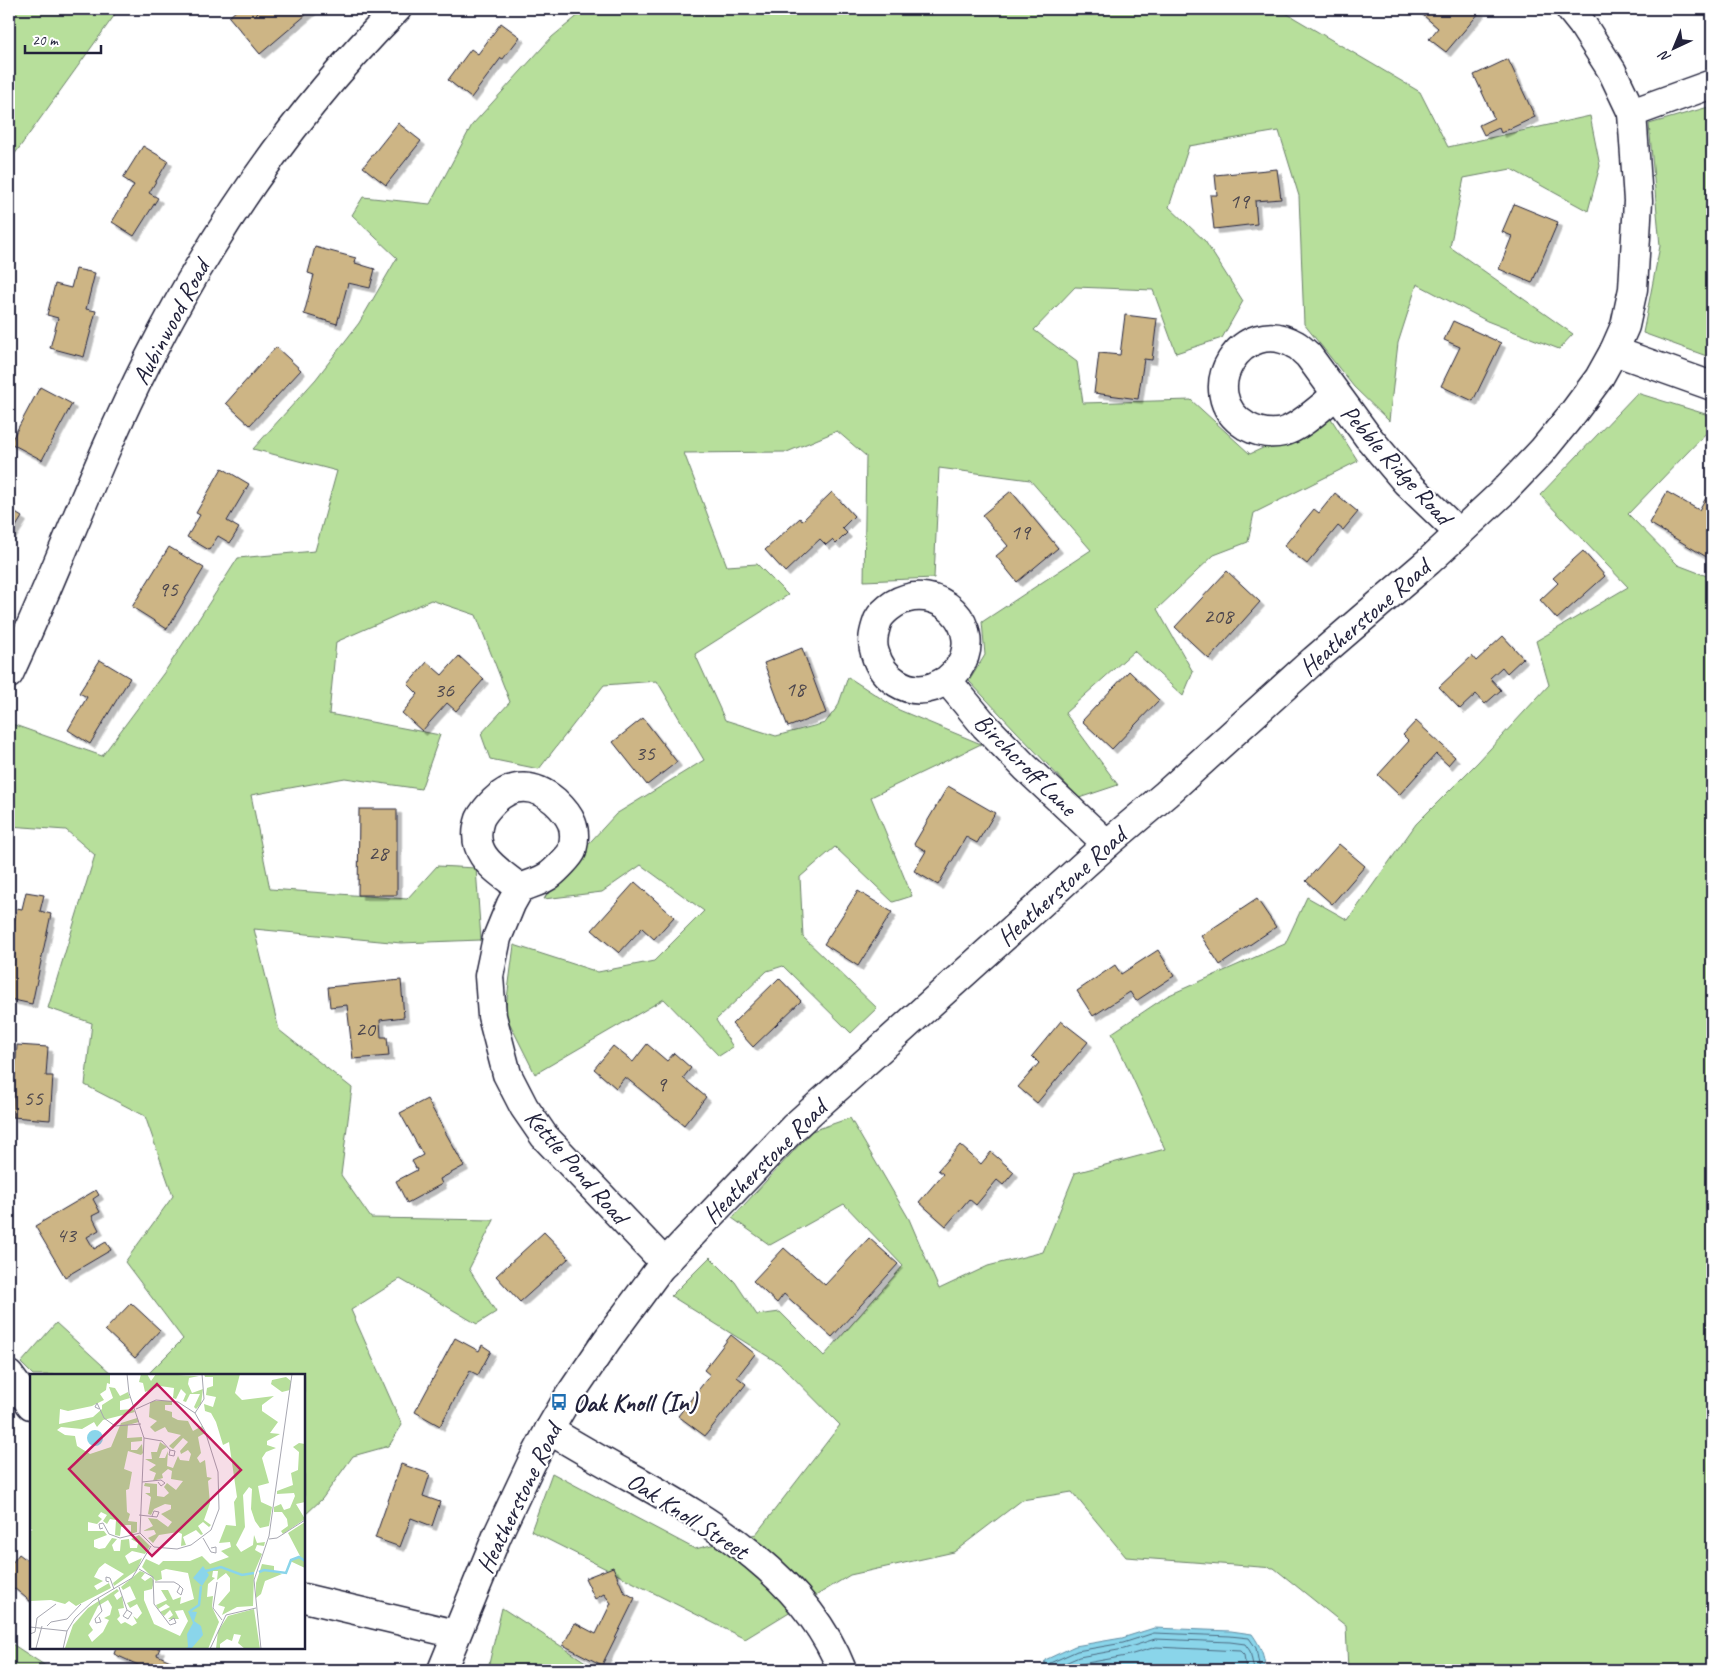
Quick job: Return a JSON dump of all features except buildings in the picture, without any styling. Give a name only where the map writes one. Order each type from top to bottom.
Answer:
[{"type":"street","name":"Aubinwood Road","points":[[9,674],[118,424],[178,301],[236,206],[268,160],[303,114],[397,9]]},
{"type":"street","points":[[1570,9],[1582,24],[1612,71],[1632,113],[1712,84]]},
{"type":"street","name":"Heatherstone Road","points":[[442,1670],[510,1509],[549,1430],[567,1399],[624,1316],[665,1263],[794,1127],[1107,844],[1459,534],[1542,451],[1574,413],[1599,378],[1614,351],[1624,326],[1634,289],[1638,201],[1632,113]]},
{"type":"street","points":[[1614,351],[1712,386]]},
{"type":"street","name":"Pebble Ridge Road","points":[[1336,395],[1406,482],[1459,534]]},
{"type":"street","name":"Birchcroff Lane","points":[[947,680],[986,726],[1026,768],[1107,844]]},
{"type":"street","name":"Kettle Pond Road","points":[[520,888],[497,938],[489,976],[492,1016],[507,1074],[524,1107],[544,1136],[665,1263]]},
{"type":"street","points":[[9,1375],[30,1404]]},
{"type":"street","name":"Oak Knoll Street","points":[[549,1430],[709,1522],[778,1577],[804,1605],[825,1635],[842,1670]]},
{"type":"street","points":[[305,1598],[456,1634]]},
{"type":"green space","points":[[9,9],[119,9],[9,162]]},
{"type":"green space","points":[[586,9],[1279,9],[1420,92],[1448,147],[1590,116],[1600,166],[1588,211],[1511,169],[1464,178],[1450,247],[1573,334],[1559,349],[1487,321],[1417,284],[1398,343],[1389,421],[1354,387],[1304,324],[1299,196],[1279,131],[1189,146],[1169,207],[1205,241],[1243,301],[1222,338],[1176,353],[1153,290],[1075,287],[1034,330],[1077,362],[1083,403],[1191,400],[1250,454],[1330,417],[1358,461],[1254,513],[1248,542],[1214,555],[1157,609],[1193,672],[1183,696],[1134,651],[1065,713],[1118,785],[1079,798],[969,681],[985,655],[982,622],[1091,550],[1030,480],[939,468],[934,578],[864,581],[866,456],[837,431],[787,452],[684,453],[727,566],[757,564],[788,595],[695,654],[725,720],[776,736],[825,723],[838,706],[848,677],[899,710],[981,744],[871,797],[912,896],[893,902],[835,847],[800,877],[803,937],[877,1008],[851,1033],[783,966],[767,971],[716,1020],[733,1047],[719,1056],[664,999],[535,1074],[505,1014],[514,945],[598,972],[654,961],[704,911],[641,865],[602,892],[544,899],[556,879],[616,814],[704,760],[657,681],[604,685],[539,769],[490,759],[481,734],[510,702],[476,615],[431,600],[336,642],[329,714],[440,735],[421,789],[345,778],[251,795],[270,889],[407,899],[437,866],[476,868],[481,940],[401,943],[254,929],[279,1030],[352,1088],[341,1175],[371,1218],[494,1220],[469,1269],[496,1312],[477,1324],[400,1279],[351,1310],[402,1425],[389,1446],[353,1456],[322,1499],[305,1515],[305,1374],[148,1374],[183,1339],[125,1262],[173,1196],[145,1116],[85,1085],[92,1023],[48,1008],[95,855],[66,830],[9,826],[9,723],[102,756],[166,670],[238,558],[315,551],[337,471],[253,449],[316,379],[359,323],[397,258],[352,215],[363,197],[430,204],[472,125],[552,37]]},
{"type":"green space","points":[[1712,106],[1712,358],[1643,333],[1660,246],[1649,124]]},
{"type":"green space","points":[[1637,393],[1712,416],[1712,427],[1628,514],[1678,565],[1712,578],[1712,1670],[1348,1670],[1346,1626],[1274,1568],[1126,1557],[1072,1492],[1022,1500],[954,1552],[850,1575],[745,1639],[531,1531],[552,1473],[695,1549],[756,1534],[840,1425],[780,1364],[671,1296],[710,1257],[735,1282],[757,1315],[780,1312],[824,1356],[903,1266],[844,1204],[770,1245],[732,1218],[812,1131],[850,1118],[909,1219],[939,1289],[988,1266],[1043,1252],[1075,1173],[1165,1149],[1112,1033],[1167,996],[1285,944],[1307,897],[1348,920],[1416,824],[1478,762],[1549,685],[1536,641],[1628,587],[1540,495]]},
{"type":"green space","points":[[56,1323],[112,1374],[32,1374],[21,1363]]},
{"type":"green space","points":[[502,1608],[598,1670],[491,1670],[488,1668]]},
{"type":"green space","points":[[9,1642],[52,1670],[9,1670]]},
{"type":"water","points":[[1154,1628],[1231,1631],[1252,1634],[1262,1651],[1265,1670],[1043,1670],[1045,1660],[1075,1646],[1122,1638]]},
{"type":"place","name":"Oak Knoll (In)","points":[[559,1402]]}]
